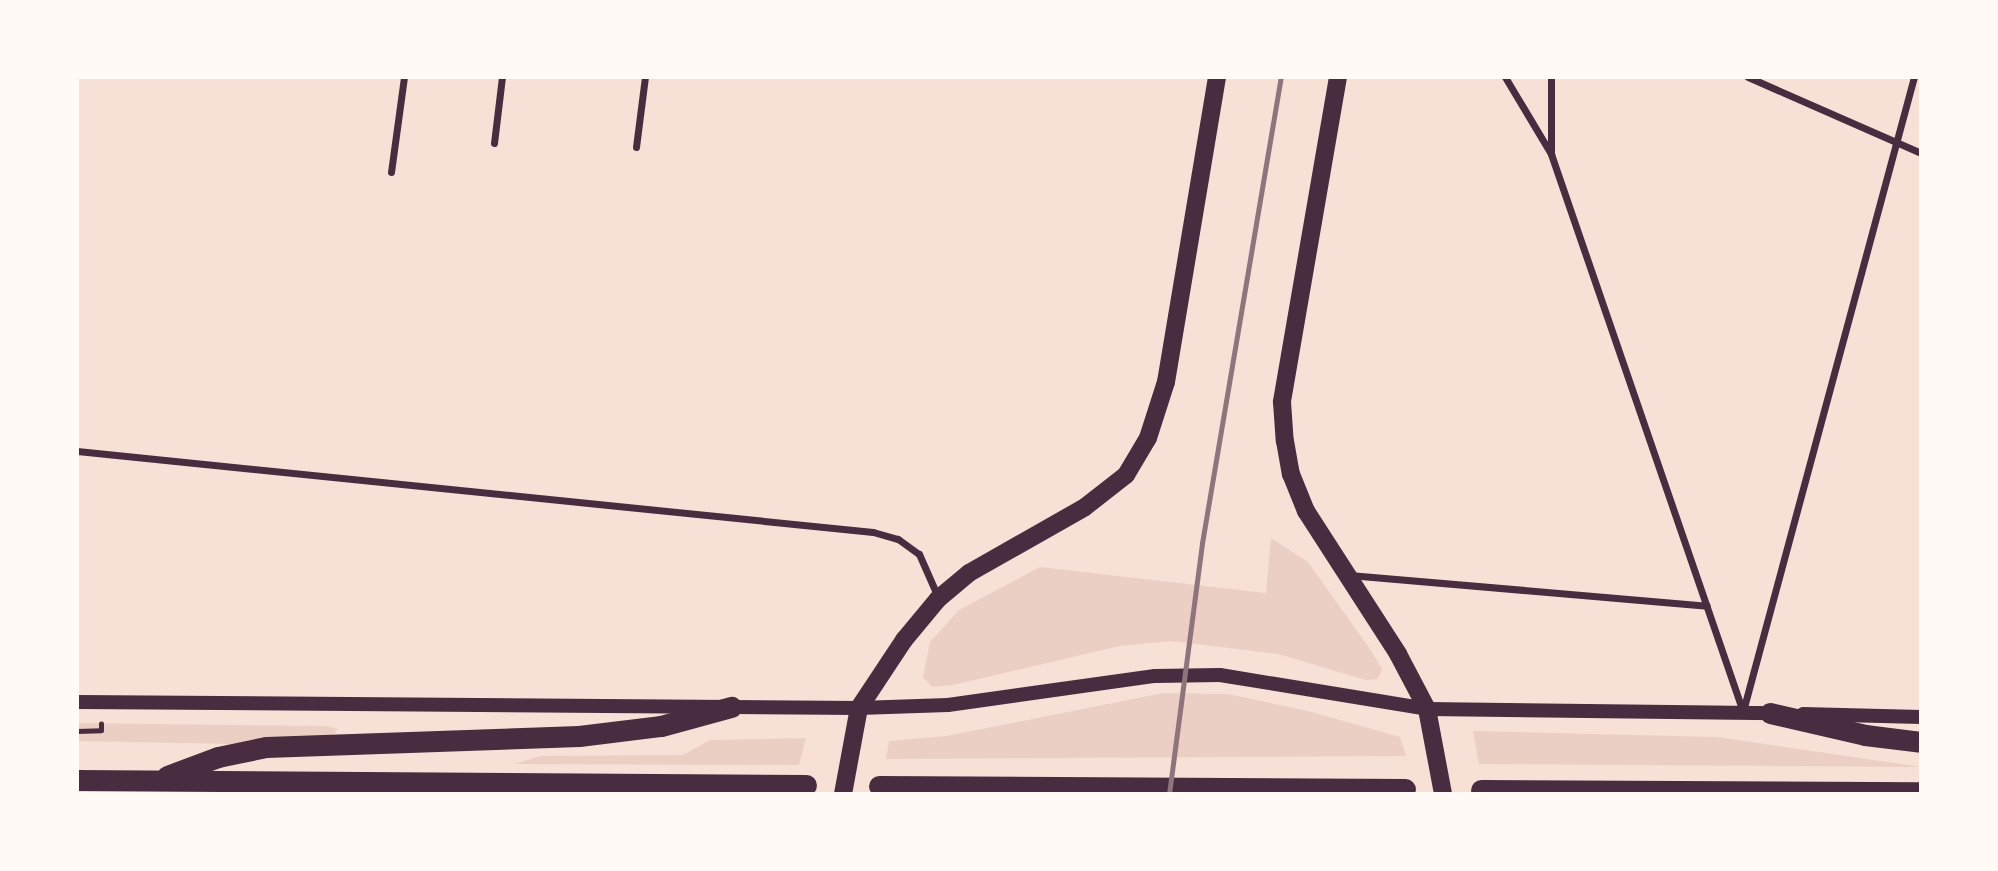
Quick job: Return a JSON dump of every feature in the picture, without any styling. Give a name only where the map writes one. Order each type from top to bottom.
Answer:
[{"type":"highway","points":[[157,780],[218,757],[266,747],[579,736],[661,726],[731,708]]},
{"type":"highway","points":[[1770,713],[1865,735],[1921,742]]},
{"type":"highway","points":[[77,779],[806,785]]},
{"type":"highway","points":[[879,786],[1405,789]]},
{"type":"highway","points":[[1480,790],[1921,792]]},
{"type":"main road","points":[[842,794],[844,770],[859,708],[904,640],[938,599],[969,573],[1085,507],[1126,475],[1148,438],[1166,382],[1217,77]]},
{"type":"main road","points":[[1338,77],[1282,402],[1291,474],[1306,511],[1349,575],[1427,709],[1440,765],[1443,794]]},
{"type":"main road","points":[[77,702],[859,708],[948,705],[1155,676],[1220,675],[1427,709],[1743,712],[1921,717]]},
{"type":"street","points":[[391,172],[404,77]]},
{"type":"street","points":[[494,143],[502,77]]},
{"type":"street","points":[[636,147],[645,77]]},
{"type":"street","points":[[1505,77],[1551,154],[1743,712]]},
{"type":"street","points":[[1551,77],[1551,154]]},
{"type":"street","points":[[1748,77],[1921,153]]},
{"type":"street","points":[[1743,712],[1914,77]]},
{"type":"street","points":[[77,451],[873,532],[898,539],[919,554],[938,599]]},
{"type":"street","points":[[1349,575],[1707,606]]},
{"type":"path","points":[[77,731],[101,730]]},
{"type":"shaded area","points":[[1271,538],[1308,562],[1382,669],[1378,679],[1366,680],[1278,654],[1171,641],[1120,646],[953,685],[932,687],[923,677],[930,642],[959,610],[1040,567],[1266,593]]},
{"type":"shaded area","points":[[1163,693],[1228,694],[1308,711],[1400,737],[1406,756],[886,759],[889,741],[946,736]]},
{"type":"shaded area","points":[[77,723],[326,726],[338,729],[330,740],[229,744],[77,741]]},
{"type":"shaded area","points":[[1473,731],[1717,737],[1921,767],[1479,764]]},
{"type":"shaded area","points":[[806,738],[799,765],[514,764],[541,756],[683,755],[710,740]]},
{"type":"railway","points":[[1169,794],[1202,543],[1281,77]]}]
